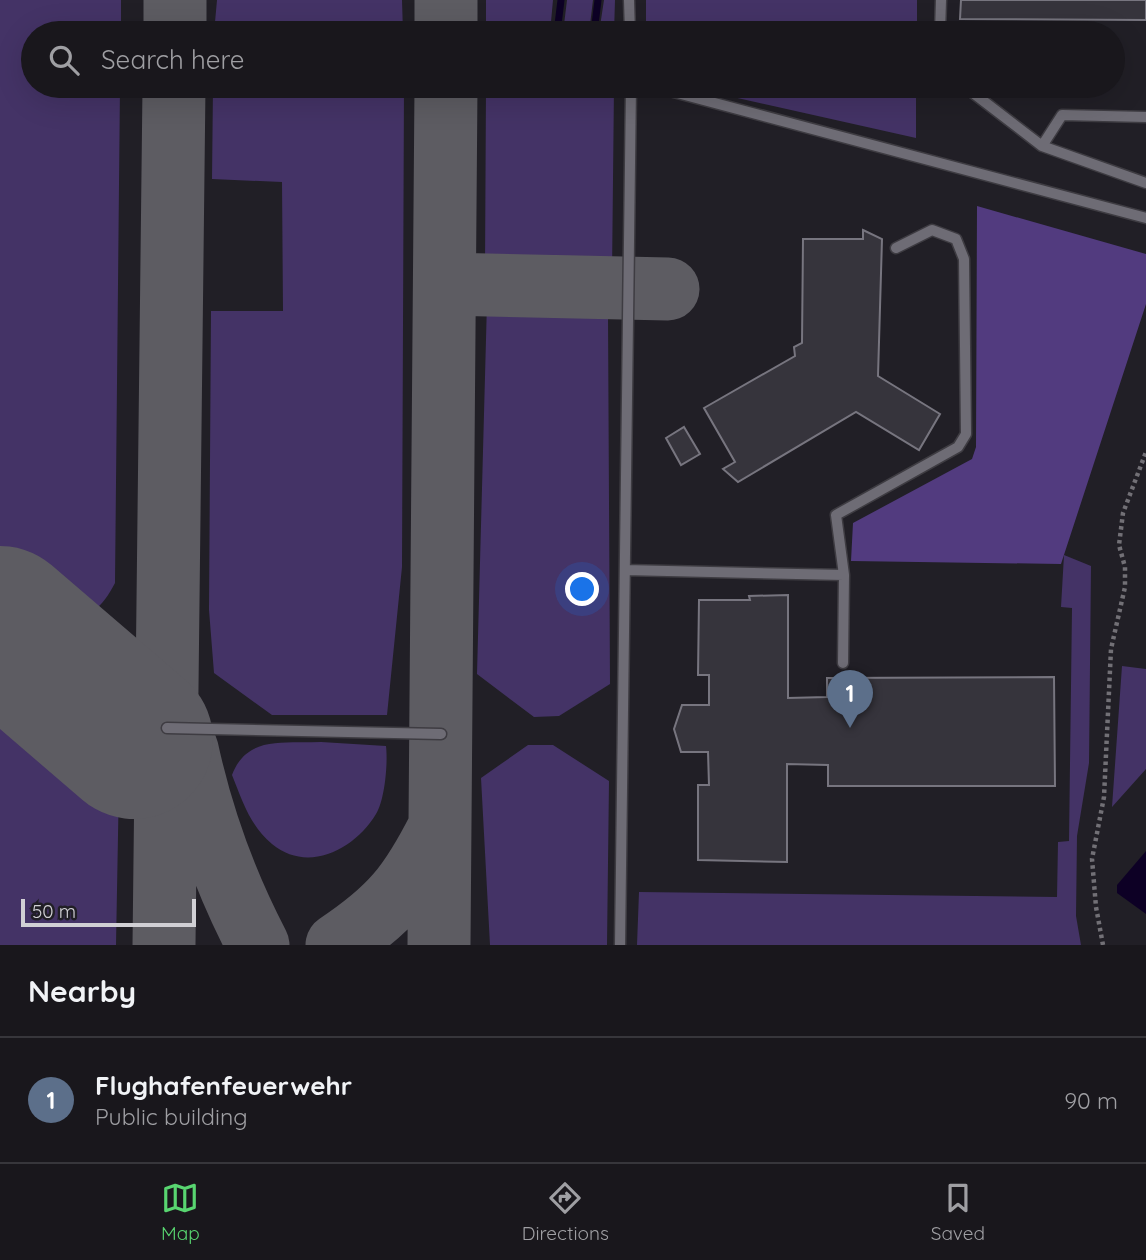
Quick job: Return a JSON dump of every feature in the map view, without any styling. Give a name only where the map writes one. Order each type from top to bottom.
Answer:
[{"type":"lane","points":[[629,0],[630,21]]},
{"type":"lane","points":[[940,21],[941,0]]},
{"type":"lane","points":[[620,945],[631,98]]},
{"type":"lane","points":[[696,98],[1146,218]]},
{"type":"lane","points":[[980,98],[1042,146],[1146,183]]},
{"type":"lane","points":[[1042,146],[1062,115],[1146,117]]},
{"type":"lane","points":[[843,663],[844,575],[836,515],[958,447],[966,434],[964,259],[956,239],[932,230],[897,248]]},
{"type":"lane","points":[[625,570],[844,575]]},
{"type":"lane","points":[[167,727],[441,734]]},
{"type":"path","points":[[1103,945],[1096,907],[1093,859],[1107,758],[1111,649],[1125,587],[1125,566],[1119,545],[1123,513],[1146,452]]},
{"type":"shaded area","points":[[0,0],[121,0],[121,21],[21,21],[21,98],[120,98],[115,583],[102,603],[88,614],[74,618],[59,616],[44,608],[0,573]]},
{"type":"shaded area","points":[[217,0],[402,0],[403,21],[215,21]]},
{"type":"shaded area","points":[[486,0],[553,0],[551,21],[486,21]]},
{"type":"shaded area","points":[[567,0],[593,0],[590,21],[564,21]]},
{"type":"shaded area","points":[[604,0],[615,0],[614,21],[601,21]]},
{"type":"shaded area","points":[[646,0],[917,0],[917,21],[646,21]]},
{"type":"shaded area","points":[[213,98],[404,98],[402,567],[387,715],[272,715],[214,673],[209,610],[211,311],[283,311],[282,182],[212,179]]},
{"type":"shaded area","points":[[486,98],[614,98],[612,275],[485,270]]},
{"type":"shaded area","points":[[738,98],[916,98],[916,138]]},
{"type":"shaded area","points":[[977,206],[1146,254],[1146,304],[1061,564],[851,561],[853,523],[972,459],[976,447]]},
{"type":"shaded area","points":[[487,302],[599,308],[608,315],[610,684],[559,716],[534,717],[477,674]]},
{"type":"shaded area","points":[[1064,555],[1091,566],[1089,763],[1077,836],[1076,916],[1081,945],[637,945],[639,892],[1057,897],[1058,842],[1069,841],[1072,608],[1061,607]]},
{"type":"shaded area","points":[[1122,666],[1146,669],[1146,769],[1112,807]]},
{"type":"shaded area","points":[[0,680],[119,781],[116,945],[0,945]]},
{"type":"shaded area","points":[[321,742],[386,746],[384,791],[376,814],[356,838],[330,853],[300,857],[286,853],[264,837],[248,812],[232,775],[247,753],[257,748],[268,744]]},
{"type":"shaded area","points":[[528,745],[553,745],[609,781],[607,945],[490,945],[481,778]]},
{"type":"shaded area","points":[[1146,851],[1146,914],[1117,893],[1117,885]]},
{"type":"building","points":[[961,0],[1146,0],[1146,20],[960,19]]},
{"type":"building","points":[[863,230],[882,239],[878,376],[940,414],[919,450],[856,412],[738,482],[723,469],[735,462],[704,408],[795,356],[794,347],[802,343],[803,239],[863,239]]},
{"type":"building","points":[[684,427],[700,454],[681,465],[666,438]]},
{"type":"building","points":[[788,595],[788,698],[827,697],[827,678],[1054,677],[1055,786],[828,786],[828,765],[787,764],[787,862],[698,860],[698,785],[709,785],[708,752],[681,752],[674,729],[682,705],[709,705],[709,675],[698,675],[699,600],[750,600],[749,596]]},
{"type":"waterway","points":[[558,21],[561,0]]},
{"type":"waterway","points":[[595,21],[598,0]]},
{"type":"taxiway","points":[[175,0],[175,21]]},
{"type":"taxiway","points":[[446,0],[446,21]]},
{"type":"taxiway","points":[[164,945],[174,98]]},
{"type":"taxiway","points":[[439,945],[446,98]]},
{"type":"taxiway","points":[[445,284],[668,289]]},
{"type":"taxiway","points":[[187,749],[216,849],[235,898],[258,945]]},
{"type":"taxiway","points":[[337,945],[372,920],[397,894],[408,881],[439,828]]},
{"type":"runway","points":[[0,625],[134,740]]},
{"type":"place","name":"Flughafenfeuerwehr","points":[[850,728]]}]
